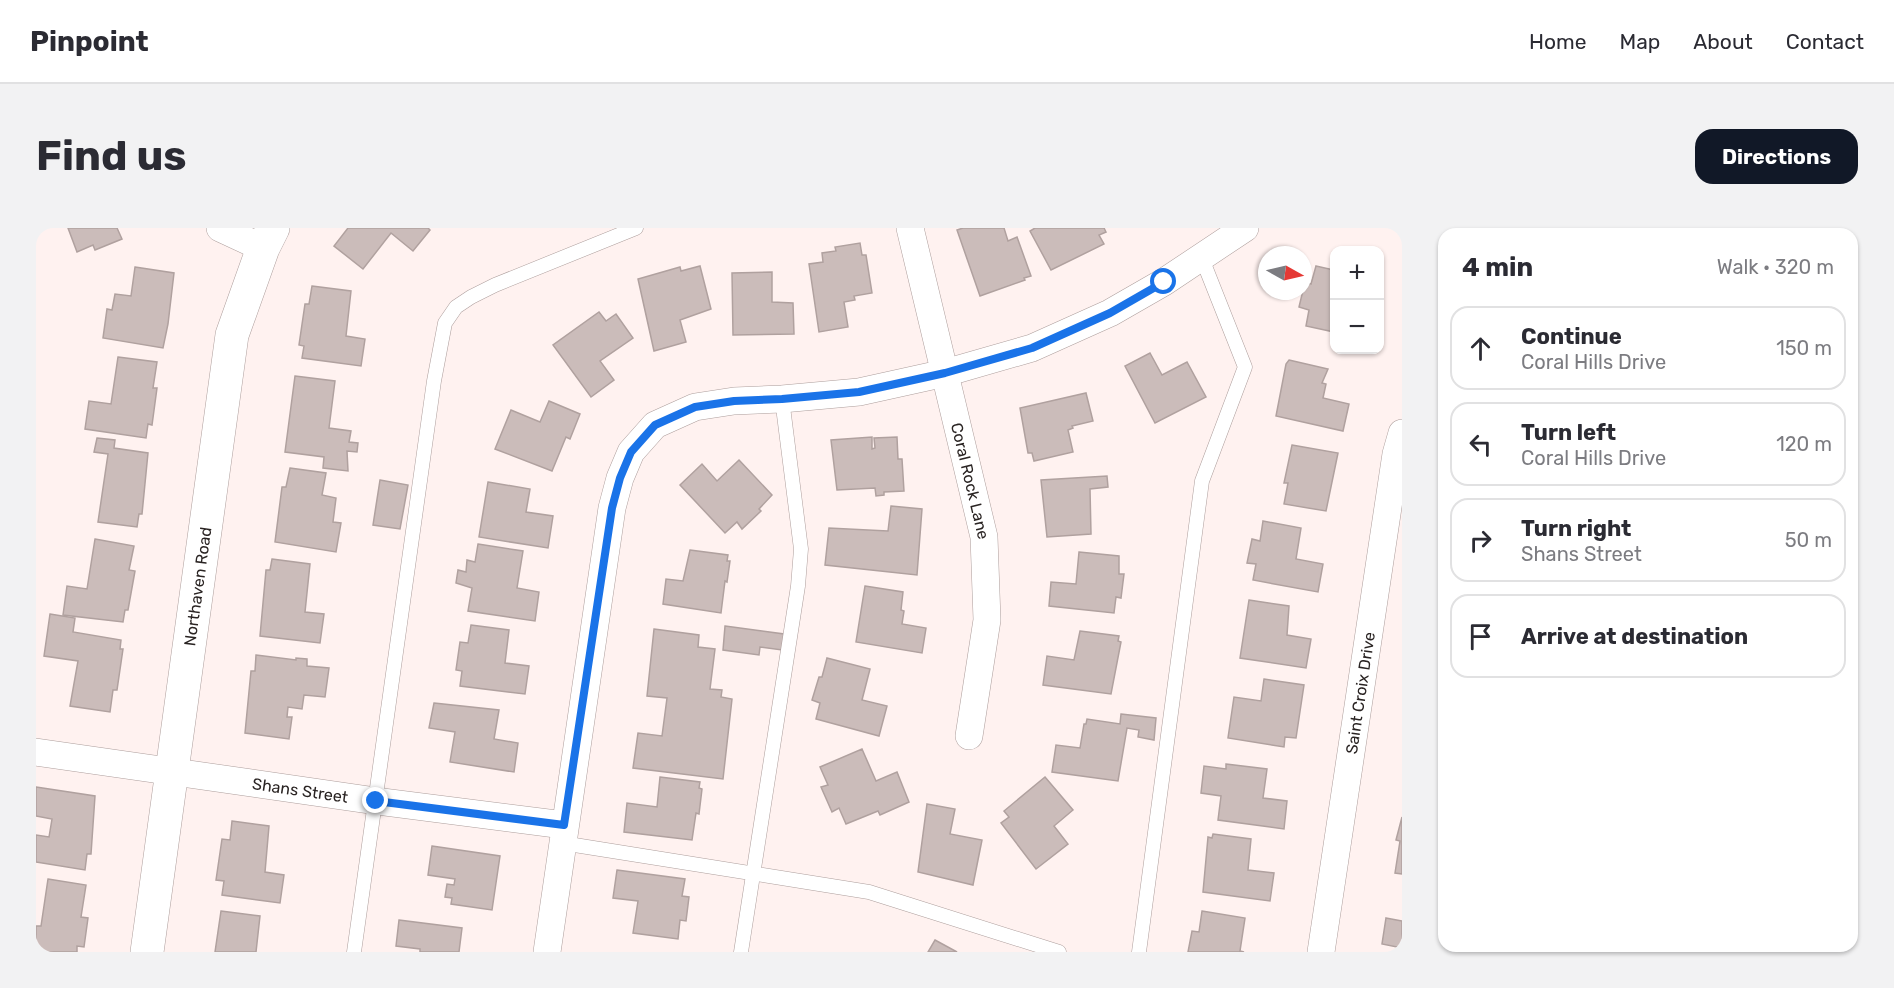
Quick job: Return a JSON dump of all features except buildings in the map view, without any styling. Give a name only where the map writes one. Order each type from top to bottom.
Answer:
[{"type":"street","points":[[220,228],[268,238]]},
{"type":"street","name":"Coral Rock Lane","points":[[910,228],[984,537],[987,620],[969,736]]},
{"type":"street","points":[[546,952],[612,508],[620,478],[631,452],[655,425],[695,407],[734,401],[859,392],[945,373],[1032,348],[1110,313],[1164,282],[1245,228]]},
{"type":"street","name":"Northaven Road","points":[[147,952],[232,335],[268,238]]},
{"type":"street","name":"Saint Croix Drive","points":[[1321,952],[1396,454],[1402,433]]},
{"type":"street","name":"Shans Street","points":[[36,752],[376,801],[563,834]]},
{"type":"lane","points":[[354,952],[434,381],[445,323],[456,307],[495,285],[636,228]]},
{"type":"lane","points":[[1139,952],[1202,481],[1245,367],[1201,256]]},
{"type":"lane","points":[[741,952],[798,586],[801,549],[782,399]]},
{"type":"lane","points":[[563,834],[753,874],[869,892],[1059,952]]},
{"type":"route","points":[[376,801],[564,825],[612,508],[620,478],[631,452],[655,425],[695,407],[734,401],[859,392],[945,373],[1032,348],[1110,313],[1164,282]]}]
